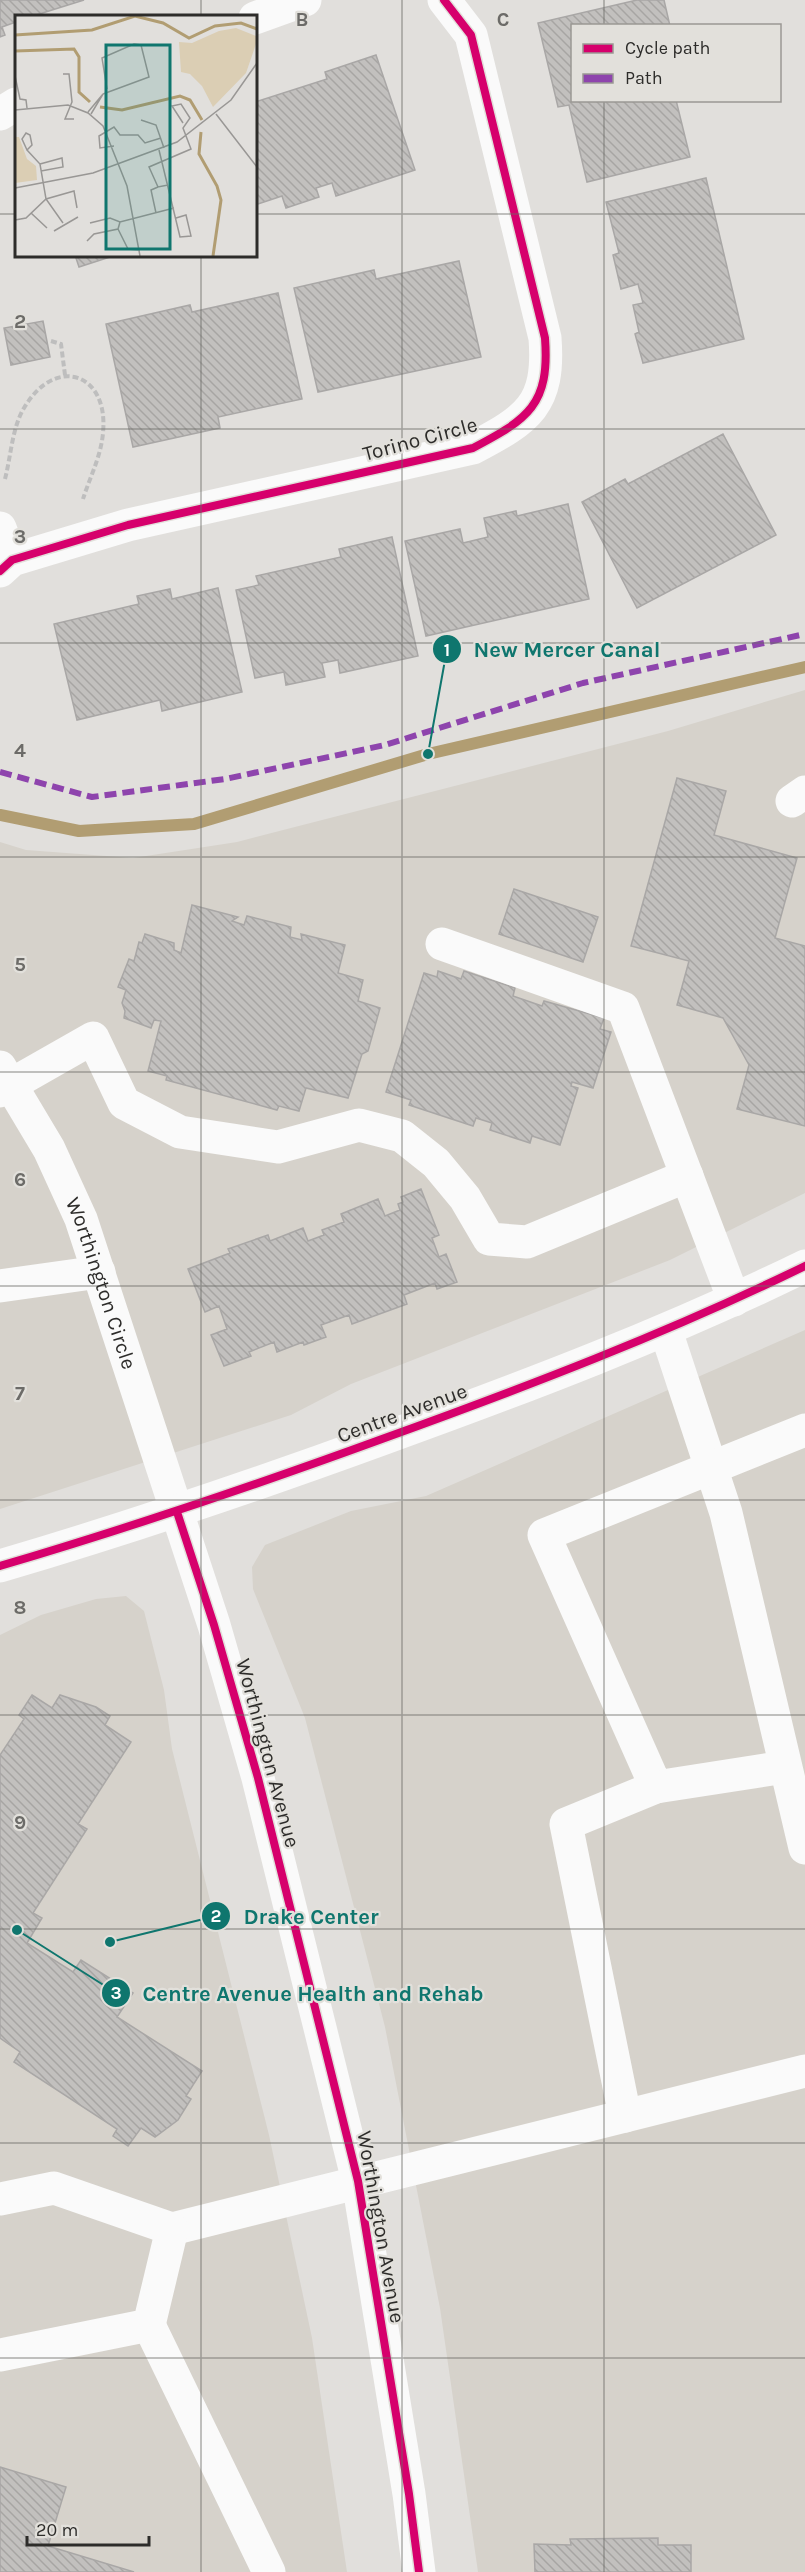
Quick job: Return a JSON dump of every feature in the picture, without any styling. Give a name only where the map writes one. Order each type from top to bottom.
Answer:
[{"type":"street","points":[[256,18],[305,0]]},
{"type":"street","name":"Torino Circle","points":[[0,528],[6,565],[128,525],[473,448],[517,425],[537,401],[547,369],[544,338],[471,35],[444,0]]},
{"type":"street","points":[[0,114],[15,105]]},
{"type":"street","points":[[442,944],[623,1008],[734,1300]]},
{"type":"street","points":[[4,1081],[93,1038],[124,1103],[180,1132],[278,1147],[359,1125],[402,1136],[436,1163],[465,1198],[489,1239],[526,1242],[687,1176]]},
{"type":"street","name":"Worthington Circle","points":[[4,1081],[49,1149],[81,1219],[177,1512]]},
{"type":"street","name":"Centre Avenue","points":[[0,1566],[177,1512],[466,1409],[666,1330],[805,1266]]},
{"type":"street","points":[[0,1286],[99,1272]]},
{"type":"street","points":[[666,1330],[726,1513],[805,1848]]},
{"type":"street","points":[[656,1787],[544,1535],[805,1430]]},
{"type":"street","name":"Worthington Avenue","points":[[177,1512],[214,1625],[258,1778],[358,2181],[409,2494],[419,2572]]},
{"type":"street","points":[[625,2116],[566,1824],[656,1787],[785,1767]]},
{"type":"street","points":[[0,2199],[54,2188],[172,2229],[805,2071]]},
{"type":"street","points":[[172,2229],[149,2325],[269,2572]]},
{"type":"street","points":[[0,2355],[149,2325]]},
{"type":"path","points":[[51,341],[61,345],[65,375]]},
{"type":"path","points":[[6,479],[16,429],[23,409],[35,393],[50,379],[65,375],[82,380],[95,388],[103,407],[104,433],[81,509]]},
{"type":"shaded area","points":[[805,690],[805,1193],[670,1260],[351,1384],[291,1415],[0,1509],[0,842],[26,850],[133,858],[237,842],[668,731]]},
{"type":"shaded area","points":[[805,1330],[805,2572],[478,2572],[440,2308],[385,2027],[305,1718],[253,1589],[252,1567],[265,1545],[351,1511],[426,1496]]},
{"type":"shaded area","points":[[126,1596],[144,1611],[164,1690],[172,1749],[269,2135],[312,2338],[347,2572],[0,2572],[0,1635],[41,1615],[96,1599]]},
{"type":"building","points":[[0,0],[84,0],[36,15],[15,15],[15,22],[2,27],[5,35],[0,37]]},
{"type":"building","points":[[637,0],[664,0],[670,24],[571,24],[571,102],[676,102],[690,157],[587,182],[569,105],[558,107],[538,23]]},
{"type":"building","points":[[376,55],[415,170],[336,196],[332,183],[316,188],[319,197],[286,208],[282,196],[256,205],[256,102],[327,79],[325,72]]},
{"type":"building","points":[[706,178],[744,339],[643,363],[635,334],[639,332],[633,305],[643,303],[638,284],[621,289],[613,255],[619,253],[606,202]]},
{"type":"building","points":[[75,256],[113,256],[79,267]]},
{"type":"building","points":[[459,261],[481,357],[318,392],[294,288],[374,270],[376,279]]},
{"type":"building","points":[[278,293],[302,399],[218,417],[220,428],[133,447],[106,324],[190,305],[192,312]]},
{"type":"building","points":[[43,321],[50,357],[11,365],[4,328]]},
{"type":"building","points":[[723,434],[776,535],[637,608],[582,502],[625,479],[628,484]]},
{"type":"building","points":[[568,504],[589,599],[426,636],[405,541],[460,529],[463,543],[488,537],[484,518],[516,511],[517,516]]},
{"type":"building","points":[[392,537],[418,656],[340,673],[338,660],[322,663],[325,677],[286,685],[284,672],[255,678],[236,590],[259,585],[256,576],[341,557],[339,549]]},
{"type":"building","points":[[218,588],[242,692],[162,711],[160,700],[77,720],[54,624],[139,604],[137,596],[170,589],[172,599]]},
{"type":"building","points":[[677,778],[726,791],[714,835],[797,858],[775,938],[805,946],[805,1126],[737,1109],[749,1065],[723,1018],[677,1005],[689,961],[631,946]]},
{"type":"building","points":[[514,889],[598,917],[583,962],[499,934]]},
{"type":"building","points":[[192,905],[238,917],[232,921],[244,925],[247,916],[291,927],[290,937],[302,940],[301,934],[345,945],[338,973],[363,980],[358,1001],[380,1008],[368,1051],[362,1054],[348,1098],[306,1088],[299,1111],[279,1106],[277,1110],[166,1080],[167,1076],[148,1071],[161,1021],[154,1020],[151,1028],[124,1018],[125,1011],[122,1003],[126,990],[118,987],[129,959],[134,961],[139,942],[142,943],[145,934],[174,943],[174,950],[181,953]]},
{"type":"building","points":[[438,971],[461,979],[464,971],[515,988],[513,996],[542,1006],[544,1001],[604,1018],[600,1029],[611,1032],[593,1088],[572,1082],[571,1086],[578,1088],[560,1145],[532,1136],[530,1143],[490,1130],[492,1123],[476,1118],[473,1126],[409,1105],[411,1100],[386,1092],[424,973],[437,977]]},
{"type":"building","points":[[421,1189],[439,1235],[432,1238],[439,1257],[446,1254],[457,1282],[437,1289],[435,1283],[404,1295],[407,1304],[352,1324],[349,1315],[321,1325],[326,1337],[304,1345],[303,1342],[277,1352],[274,1342],[249,1352],[251,1356],[224,1366],[211,1335],[227,1329],[219,1306],[205,1312],[188,1269],[230,1253],[228,1249],[268,1235],[270,1241],[303,1228],[308,1241],[324,1235],[322,1230],[344,1222],[341,1214],[378,1199],[385,1216],[400,1210],[398,1204],[403,1202],[401,1197]]},
{"type":"building","points":[[32,1695],[52,1708],[60,1695],[96,1707],[110,1716],[105,1725],[131,1742],[78,1824],[87,1829],[33,1913],[42,1918],[27,1943],[73,1972],[81,1960],[133,1993],[117,2017],[202,2071],[186,2096],[191,2099],[178,2120],[155,2137],[141,2128],[128,2146],[113,2136],[117,2129],[14,2062],[20,2052],[0,2038],[0,1755],[24,1719],[19,1715]]},
{"type":"building","points":[[0,2467],[66,2487],[48,2546],[134,2572],[0,2572]]},
{"type":"building","points":[[658,2538],[658,2545],[691,2545],[691,2572],[535,2572],[534,2544],[571,2545],[570,2539]]},
{"type":"waterway","points":[[0,815],[79,831],[194,824],[428,754],[805,667]]},
{"type":"marked path","points":[[0,772],[92,797],[225,779],[385,745],[583,683],[805,634]]},
{"type":"cycle path","points":[[0,571],[12,560],[128,525],[473,448],[508,428],[532,407],[544,379],[545,338],[471,35],[444,0]]},
{"type":"cycle path","points":[[0,1566],[240,1489],[490,1399],[649,1336],[805,1266]]},
{"type":"cycle path","points":[[177,1512],[214,1625],[258,1778],[358,2181],[409,2494],[419,2572]]},
{"type":"place","name":"New Mercer Canal","points":[[428,754]]},
{"type":"place","name":"Centre Avenue Health and Rehab","points":[[17,1930]]},
{"type":"place","name":"Drake Center","points":[[110,1942]]}]
